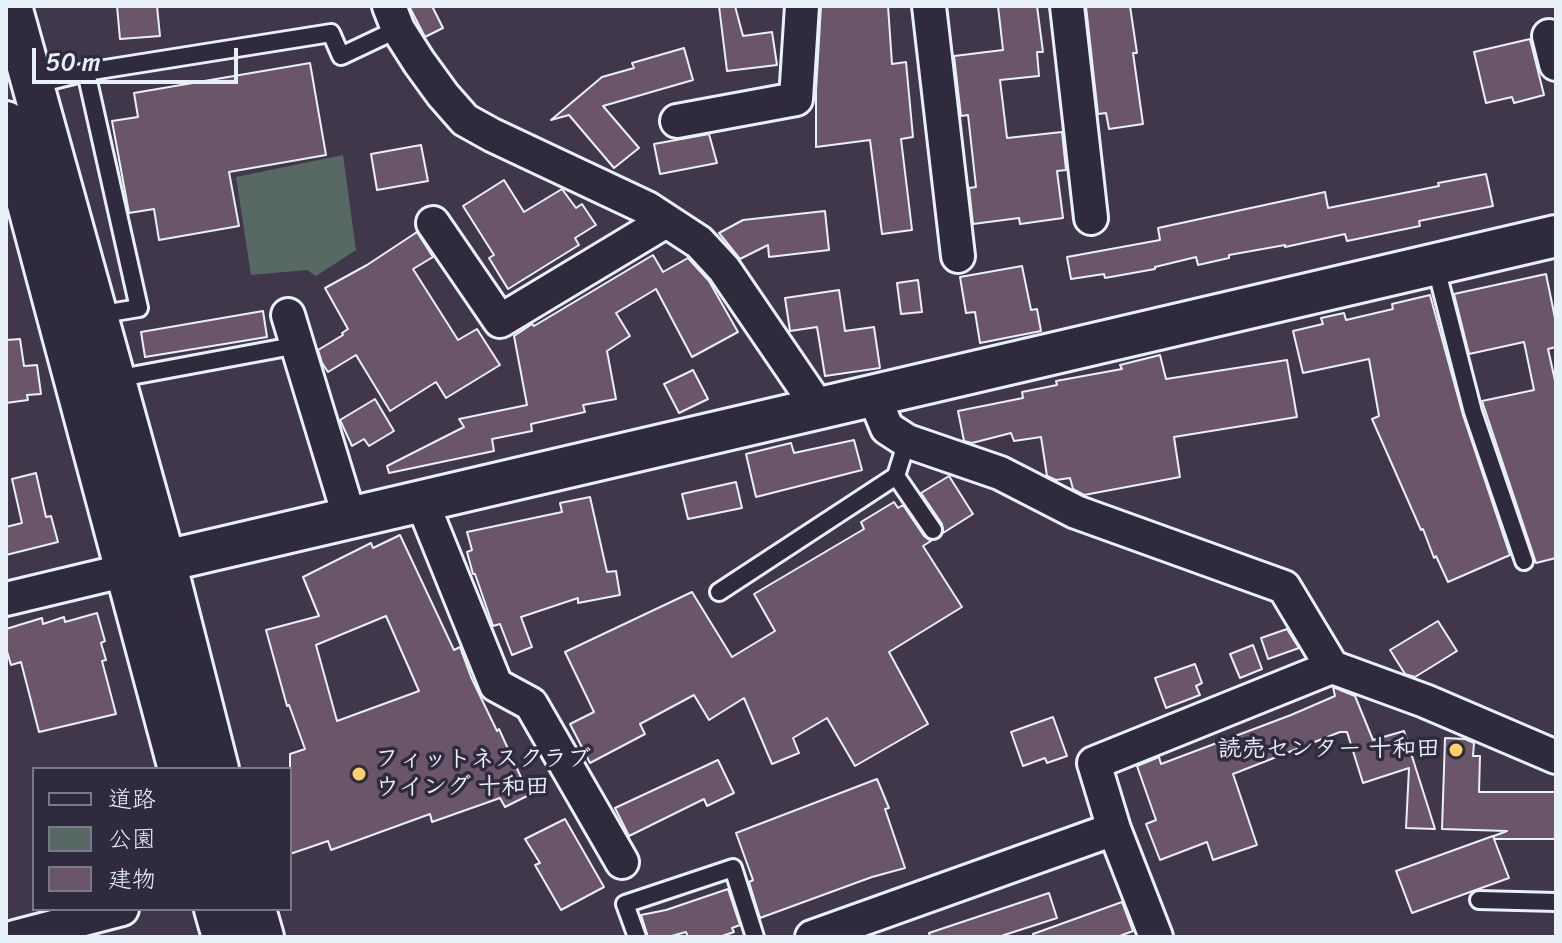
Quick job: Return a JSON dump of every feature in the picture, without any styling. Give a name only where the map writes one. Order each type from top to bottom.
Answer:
[{"type":"street","points":[[11,6],[113,379],[179,767]]},
{"type":"street","points":[[677,121],[796,99],[802,6]]},
{"type":"street","points":[[929,6],[958,256]]},
{"type":"street","points":[[1067,6],[1091,218]]},
{"type":"street","points":[[394,17],[443,95],[465,120],[647,208],[699,242],[724,269],[818,407]]},
{"type":"street","points":[[6,122],[146,565],[217,767]]},
{"type":"street","points":[[433,223],[500,321],[666,221]]},
{"type":"street","points":[[6,599],[1556,236]]},
{"type":"street","points":[[293,330],[350,519]]},
{"type":"street","points":[[873,394],[887,428],[907,441],[1000,473],[1076,512],[1284,587],[1332,667],[1425,701],[1556,757]]},
{"type":"street","points":[[422,502],[496,685],[531,704],[622,862]]},
{"type":"street","points":[[1156,937],[1114,829],[1094,763],[1332,667]]},
{"type":"street","points":[[812,937],[1114,829]]},
{"type":"street","points":[[15,937],[114,911]]},
{"type":"street","points":[[216,911],[223,937]]},
{"type":"street","points":[[256,911],[263,937]]},
{"type":"lane","points":[[33,85],[86,72],[331,33],[341,56],[394,17]]},
{"type":"lane","points":[[86,72],[139,308],[96,315]]},
{"type":"lane","points":[[1435,264],[1473,412],[1524,561]]},
{"type":"lane","points":[[113,379],[293,330]]},
{"type":"lane","points":[[719,592],[896,476],[907,441]]},
{"type":"lane","points":[[896,476],[933,530]]},
{"type":"lane","points":[[637,937],[625,904],[733,868],[755,937]]},
{"type":"lane","points":[[1479,900],[1556,902]]},
{"type":"green space","points":[[343,155],[356,250],[316,276],[307,270],[251,275],[236,177]]},
{"type":"building","points":[[117,6],[157,6],[160,36],[120,39]]},
{"type":"building","points":[[409,6],[432,6],[443,28],[425,37]]},
{"type":"building","points":[[719,6],[735,6],[743,36],[772,32],[777,65],[727,71]]},
{"type":"building","points":[[821,6],[888,6],[892,64],[906,62],[913,137],[901,139],[912,230],[882,234],[870,140],[816,147]]},
{"type":"building","points":[[998,6],[1037,6],[1043,52],[1037,52],[1039,76],[1000,80],[1007,138],[1062,132],[1066,170],[1057,171],[1063,218],[1020,224],[1019,218],[973,224],[969,188],[976,187],[968,115],[961,116],[954,56],[1003,50]]},
{"type":"building","points":[[1086,6],[1130,6],[1143,124],[1109,129],[1106,113],[1098,114]]},
{"type":"building","points":[[1530,39],[1544,95],[1514,103],[1512,97],[1486,103],[1474,52]]},
{"type":"building","points":[[684,48],[693,80],[603,106],[639,148],[614,168],[569,115],[551,120],[602,77],[634,68],[632,63]]},
{"type":"building","points":[[310,63],[326,155],[229,172],[239,226],[159,240],[154,209],[129,213],[112,121],[138,117],[134,93]]},
{"type":"building","points":[[709,134],[717,163],[660,174],[654,144]]},
{"type":"building","points":[[421,145],[428,181],[377,190],[371,154]]},
{"type":"building","points":[[1486,174],[1493,206],[1419,221],[1420,226],[1347,241],[1345,234],[1229,255],[1229,258],[1198,265],[1196,257],[1155,269],[1105,278],[1104,274],[1071,279],[1067,257],[1160,240],[1158,228],[1325,192],[1328,208]]},
{"type":"building","points":[[504,180],[524,212],[562,189],[576,208],[582,204],[596,225],[575,238],[579,245],[508,289],[489,258],[494,255],[463,206]]},
{"type":"building","points":[[825,211],[829,250],[769,257],[768,245],[740,259],[719,233],[743,220]]},
{"type":"building","points":[[417,232],[433,257],[413,269],[458,340],[477,329],[500,365],[446,398],[436,382],[390,411],[356,355],[328,372],[322,363],[318,350],[348,329],[325,288]]},
{"type":"building","points":[[653,255],[663,272],[688,258],[709,281],[738,332],[692,357],[656,289],[616,313],[630,336],[607,351],[616,399],[583,405],[585,412],[531,424],[532,431],[492,439],[494,451],[389,473],[387,466],[464,427],[459,419],[527,405],[514,336]]},
{"type":"building","points":[[1022,266],[1031,310],[1037,309],[1041,331],[980,343],[975,312],[966,313],[960,277]]},
{"type":"building","points":[[1546,274],[1556,323],[1556,347],[1548,349],[1556,385],[1556,558],[1536,563],[1482,401],[1534,390],[1524,342],[1469,354],[1454,294]]},
{"type":"building","points":[[918,280],[922,312],[901,314],[897,283]]},
{"type":"building","points":[[839,290],[845,331],[874,327],[880,368],[825,376],[817,327],[790,331],[785,298]]},
{"type":"building","points":[[1430,295],[1463,415],[1510,555],[1448,582],[1436,556],[1434,558],[1372,419],[1379,416],[1369,359],[1303,373],[1293,331],[1323,324],[1321,318],[1344,313],[1346,320],[1393,309],[1392,304]]},
{"type":"building","points":[[263,311],[267,337],[145,357],[141,332]]},
{"type":"building","points":[[20,339],[24,366],[37,365],[41,394],[27,395],[28,400],[6,403],[6,340]]},
{"type":"building","points":[[1160,355],[1166,379],[1287,360],[1297,417],[1174,437],[1180,477],[1084,495],[1073,489],[1070,478],[1056,480],[1047,476],[1041,437],[1014,441],[1011,433],[972,443],[964,441],[958,411],[1023,398],[1022,392],[1057,385],[1056,381],[1122,369],[1120,365]]},
{"type":"building","points":[[693,370],[708,399],[679,413],[664,384]]},
{"type":"building","points":[[375,399],[394,431],[369,446],[364,439],[352,446],[340,420]]},
{"type":"building","points":[[854,440],[862,470],[756,497],[746,454],[791,443],[794,453]]},
{"type":"building","points":[[36,473],[46,517],[51,516],[58,542],[6,555],[6,527],[22,523],[12,479]]},
{"type":"building","points":[[949,476],[973,514],[943,533],[942,524],[921,493]]},
{"type":"building","points":[[736,482],[742,508],[688,519],[682,494]]},
{"type":"building","points":[[590,497],[607,572],[616,571],[620,595],[578,603],[578,598],[521,617],[532,647],[512,655],[500,624],[493,626],[473,574],[467,552],[472,550],[467,532],[562,512],[560,503]]},
{"type":"building","points":[[894,502],[898,508],[903,505],[924,536],[931,541],[923,546],[962,607],[889,652],[928,724],[855,766],[827,718],[793,738],[799,753],[772,764],[744,698],[709,720],[694,695],[640,724],[645,734],[590,763],[570,724],[594,712],[565,652],[692,592],[732,657],[775,631],[754,594],[864,529],[861,522]]},
{"type":"building","points":[[400,535],[454,650],[460,647],[471,677],[529,795],[505,807],[500,798],[432,822],[430,814],[331,850],[328,841],[292,853],[290,754],[305,749],[287,706],[266,630],[319,616],[303,577],[371,543],[373,548]],"holes":[[[386,616],[419,691],[337,721],[316,645]]]},
{"type":"building","points":[[97,613],[105,641],[101,643],[106,660],[102,661],[116,714],[39,732],[21,662],[11,665],[6,648],[6,629],[42,618],[43,624],[64,617],[65,622]]},
{"type":"building","points":[[1438,621],[1457,651],[1415,677],[1405,674],[1390,650]]},
{"type":"building","points":[[1287,629],[1299,648],[1268,659],[1261,638]]},
{"type":"building","points":[[1253,645],[1262,669],[1240,678],[1230,654]]},
{"type":"building","points":[[1195,664],[1202,683],[1196,686],[1200,695],[1166,708],[1155,678]]},
{"type":"building","points":[[1333,687],[1355,696],[1373,740],[1404,731],[1435,829],[1406,828],[1409,768],[1363,783],[1347,732],[1340,732],[1233,774],[1257,845],[1213,860],[1207,842],[1160,860],[1146,824],[1156,820],[1137,766],[1159,757],[1161,764],[1291,715],[1335,696]]},
{"type":"building","points":[[1053,717],[1067,756],[1047,763],[1045,758],[1023,766],[1011,732]]},
{"type":"building","points":[[1445,738],[1465,739],[1474,743],[1473,756],[1480,756],[1479,792],[1556,792],[1556,839],[1494,839],[1509,878],[1412,913],[1396,871],[1507,831],[1442,829]]},
{"type":"building","points":[[718,760],[734,793],[707,806],[704,799],[629,836],[615,808]]},
{"type":"building","points":[[877,779],[889,808],[885,809],[905,868],[760,918],[749,882],[753,880],[736,833]]},
{"type":"building","points":[[565,819],[604,887],[561,910],[535,865],[540,863],[525,839]]},
{"type":"building","points":[[728,889],[740,925],[732,928],[734,932],[719,937],[688,937],[686,932],[668,937],[648,937],[641,915]]},
{"type":"building","points":[[1049,893],[1057,918],[998,937],[930,937],[929,933]]},
{"type":"building","points":[[1122,902],[1133,931],[1117,937],[1034,937],[1033,934]]},
{"type":"place","name":"読売センター 十和田","points":[[1456,750]]},
{"type":"place","name":"フィットネスクラブ ウイング 十和田","points":[[359,774]]}]
